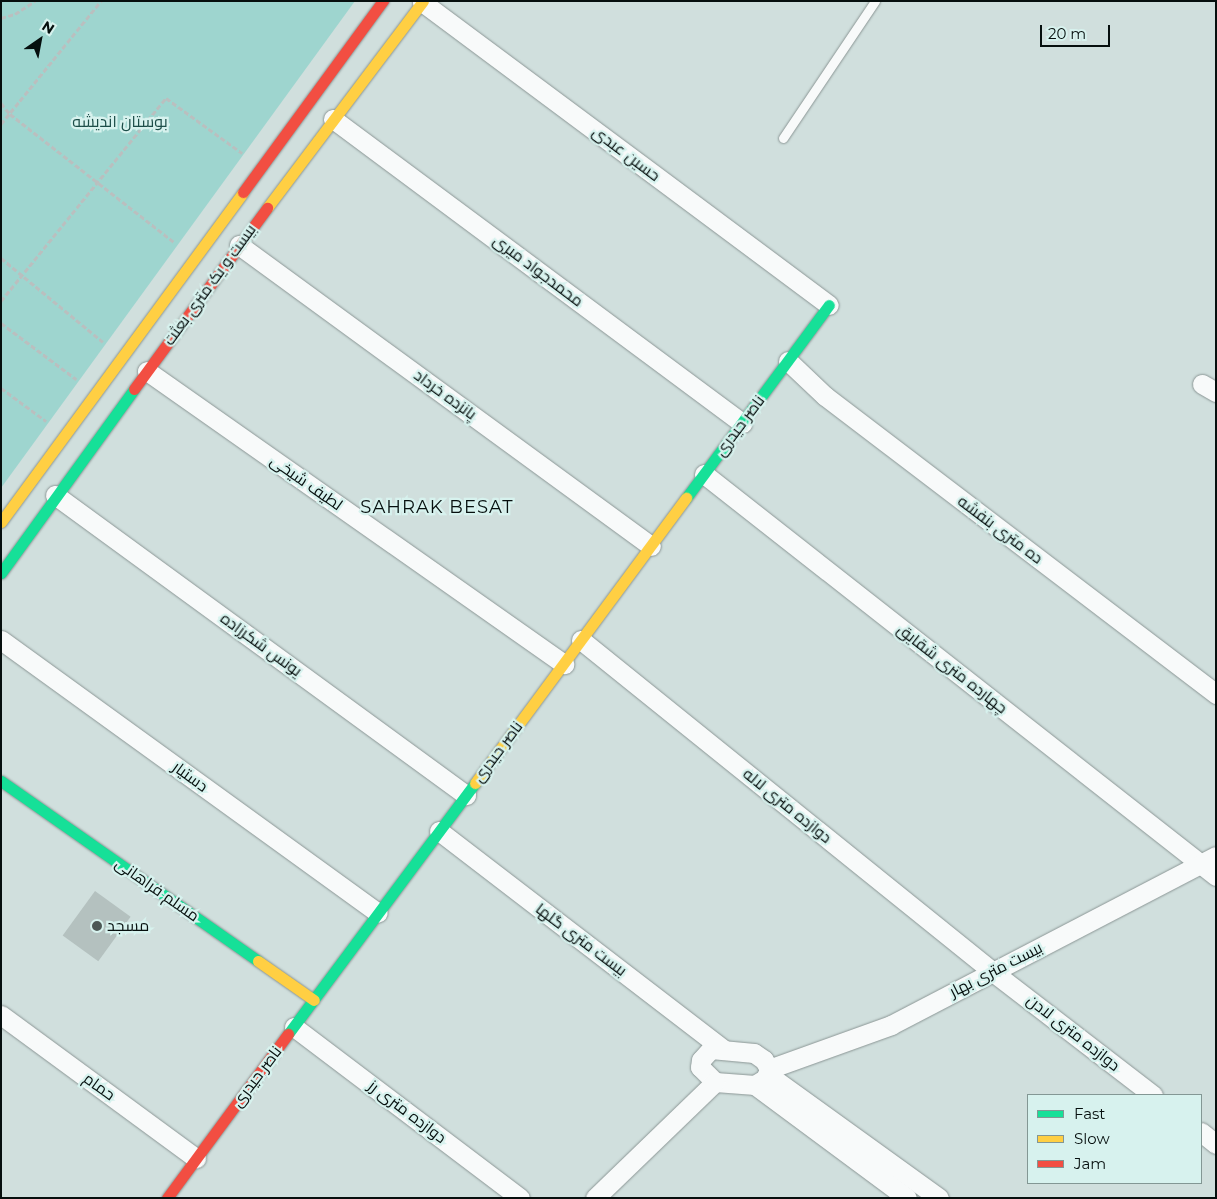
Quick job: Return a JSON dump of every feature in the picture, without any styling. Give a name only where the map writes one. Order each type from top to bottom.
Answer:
[{"type":"street","name":"بیست و یک متری بعثت","points":[[1,522],[383,1]]},
{"type":"street","name":"بیست و یک متری بعثت","points":[[1,572],[239,245],[422,2]]},
{"type":"street","name":"حسین عبدی","points":[[422,2],[829,305]]},
{"type":"street","name":"محمدجواد میری","points":[[333,119],[742,423]]},
{"type":"street","name":"پانزده خرداد","points":[[239,245],[651,546]]},
{"type":"street","name":"ناصر حیدری","points":[[167,1198],[829,305]]},
{"type":"street","name":"ده متری بنفشه","points":[[788,361],[824,396],[1216,694]]},
{"type":"street","name":"لطیف شیخی","points":[[147,371],[564,664]]},
{"type":"street","name":"چهارده متری شقایق","points":[[704,474],[1208,860],[1216,876]]},
{"type":"street","name":"یونس شکرزاده","points":[[55,496],[466,794]]},
{"type":"street","name":"دستیار","points":[[1,640],[378,913]]},
{"type":"street","name":"دوازده متری لاله","points":[[581,640],[993,972]]},
{"type":"street","name":"مسلم فراهانی","points":[[1,781],[314,1000]]},
{"type":"street","name":"بیست متری گلها","points":[[439,831],[723,1049]]},
{"type":"street","name":"بیست متری بهار","points":[[764,1076],[891,1025],[1208,860]]},
{"type":"street","name":"دوازده متری لادن","points":[[993,972],[1152,1094]]},
{"type":"street","name":"حمام","points":[[1,1015],[196,1158]]},
{"type":"street","name":"دوازده متری رز","points":[[294,1027],[520,1198]]},
{"type":"street","points":[[715,1082],[700,1067],[701,1060],[711,1049],[754,1053],[764,1060],[764,1076],[907,1198]]},
{"type":"street","points":[[595,1198],[715,1082],[764,1076],[939,1198]]},
{"type":"street","points":[[1202,1133],[1216,1144]]},
{"type":"lane","points":[[783,138],[875,1]]},
{"type":"path","points":[[1,18],[15,14],[35,1]]},
{"type":"path","points":[[1,124],[101,1]]},
{"type":"path","points":[[1,301],[21,274],[166,98],[244,154]]},
{"type":"path","points":[[1,103],[10,114],[178,245]]},
{"type":"path","points":[[1,258],[121,356]]},
{"type":"path","points":[[1,323],[79,381]]},
{"type":"path","points":[[1,388],[48,423]]},
{"type":"green space","name":"بوستان اندیشه","points":[[1,1],[355,1],[1,488]]},
{"type":"building","name":"مسجد","points":[[95,891],[131,917],[98,961],[63,935]]},
{"type":"traffic: fast","points":[[686,498],[829,305]]},
{"type":"traffic: fast","points":[[1,573],[134,389]]},
{"type":"traffic: fast","points":[[1,781],[258,961]]},
{"type":"traffic: fast","points":[[288,1034],[475,783]]},
{"type":"traffic: slow","points":[[267,208],[423,1]]},
{"type":"traffic: slow","points":[[1,522],[243,192]]},
{"type":"traffic: slow","points":[[475,783],[686,498]]},
{"type":"traffic: slow","points":[[258,961],[314,1000]]},
{"type":"traffic: jam","points":[[243,192],[383,1]]},
{"type":"traffic: jam","points":[[134,389],[267,208]]},
{"type":"traffic: jam","points":[[167,1198],[288,1034]]},
{"type":"place","name":"مسجد","points":[[97,926]]},
{"type":"district","name":"SAHRAK BESAT","points":[[437,507]]}]
